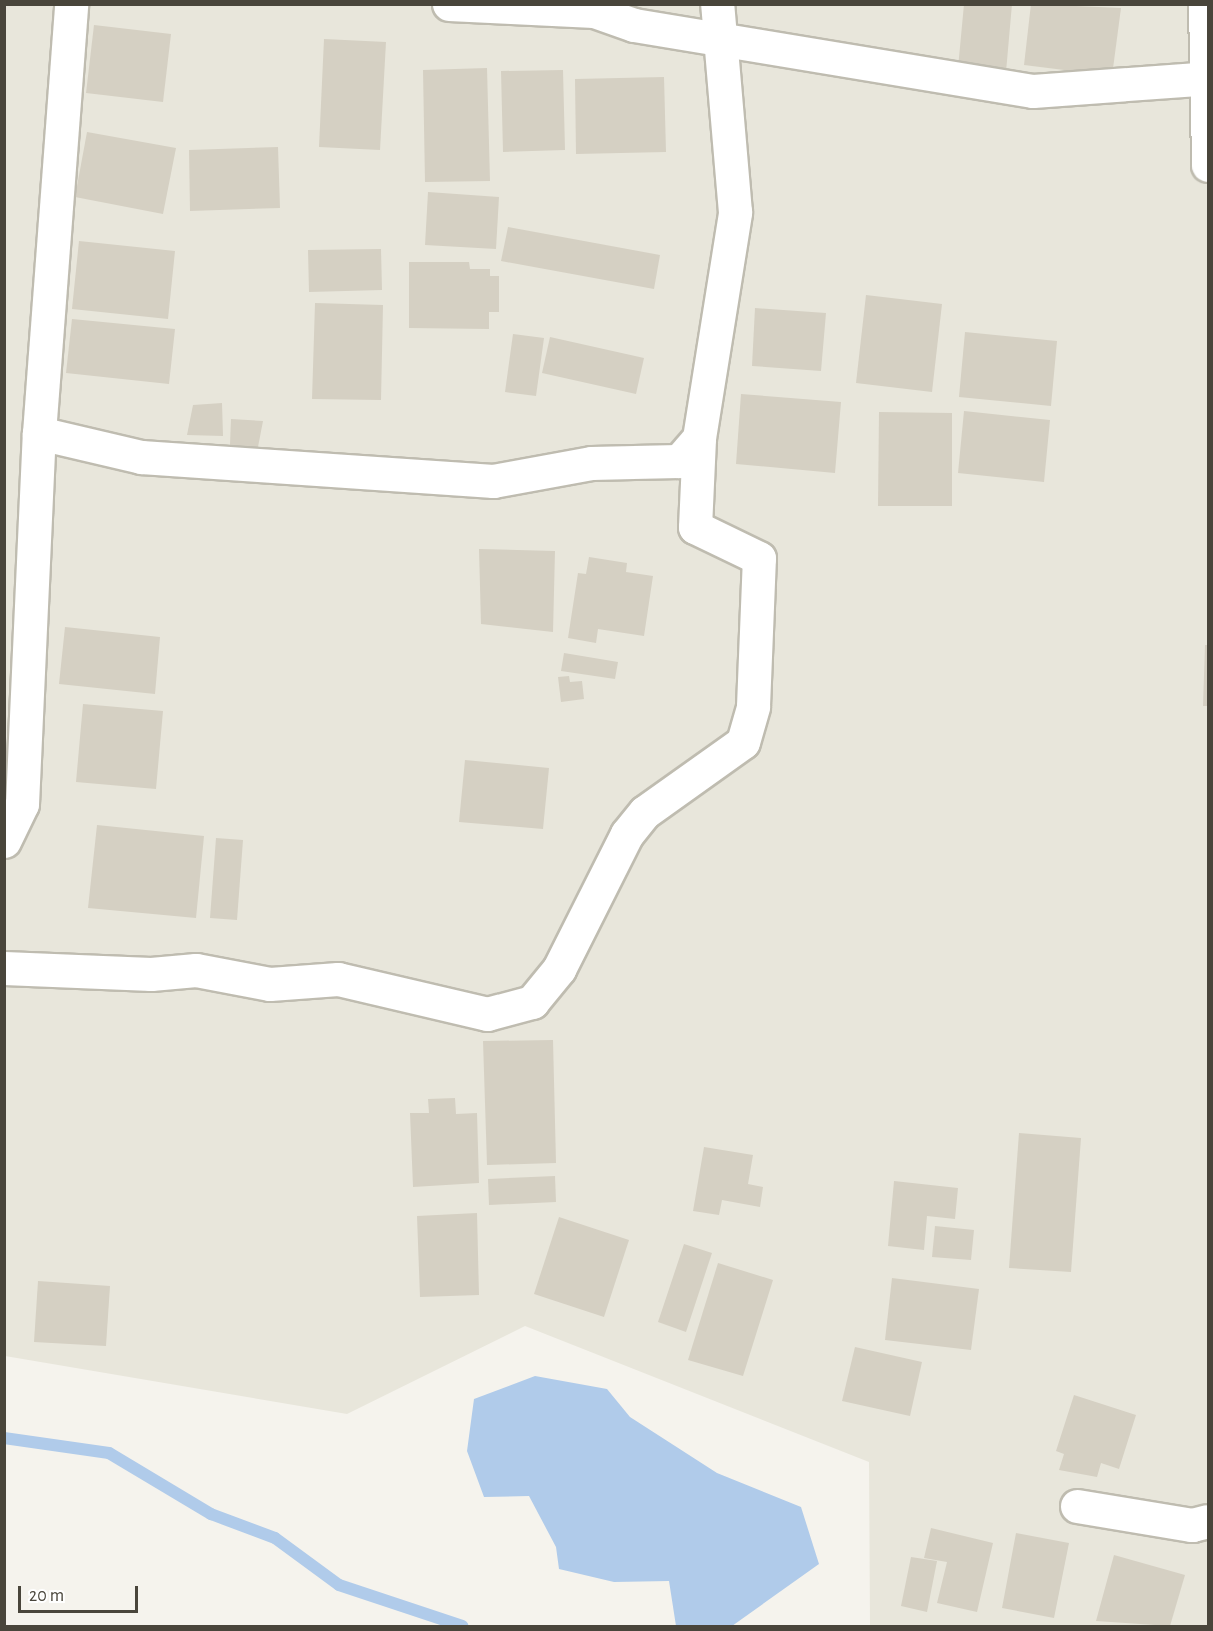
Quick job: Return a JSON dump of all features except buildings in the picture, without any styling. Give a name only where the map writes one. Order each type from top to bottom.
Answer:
[{"type":"street","points":[[4,841],[21,804],[39,433],[71,4]]},
{"type":"street","points":[[449,4],[594,11],[634,25],[1034,91],[1206,78]]},
{"type":"street","points":[[4,968],[151,974],[196,970],[270,984],[338,979],[487,1014],[532,1002],[559,969],[627,834],[645,812],[743,742],[753,706],[759,558],[695,527],[699,438],[735,212],[718,38],[717,4]]},
{"type":"street","points":[[1205,4],[1209,165]]},
{"type":"street","points":[[39,433],[141,457],[493,481],[591,463],[679,461],[699,438]]},
{"type":"street","points":[[1077,1506],[1192,1525],[1209,1521]]},
{"type":"shaded area","points":[[4,5],[1208,5],[1208,1626],[870,1626],[869,1462],[525,1326],[347,1414],[5,1356]]},
{"type":"water","points":[[535,1376],[607,1389],[630,1417],[717,1473],[801,1507],[819,1564],[732,1626],[676,1626],[669,1581],[614,1582],[559,1569],[556,1547],[529,1496],[484,1497],[467,1451],[474,1399]]},
{"type":"waterway","points":[[4,1438],[109,1453],[211,1514],[275,1538],[339,1585],[462,1626]]}]
